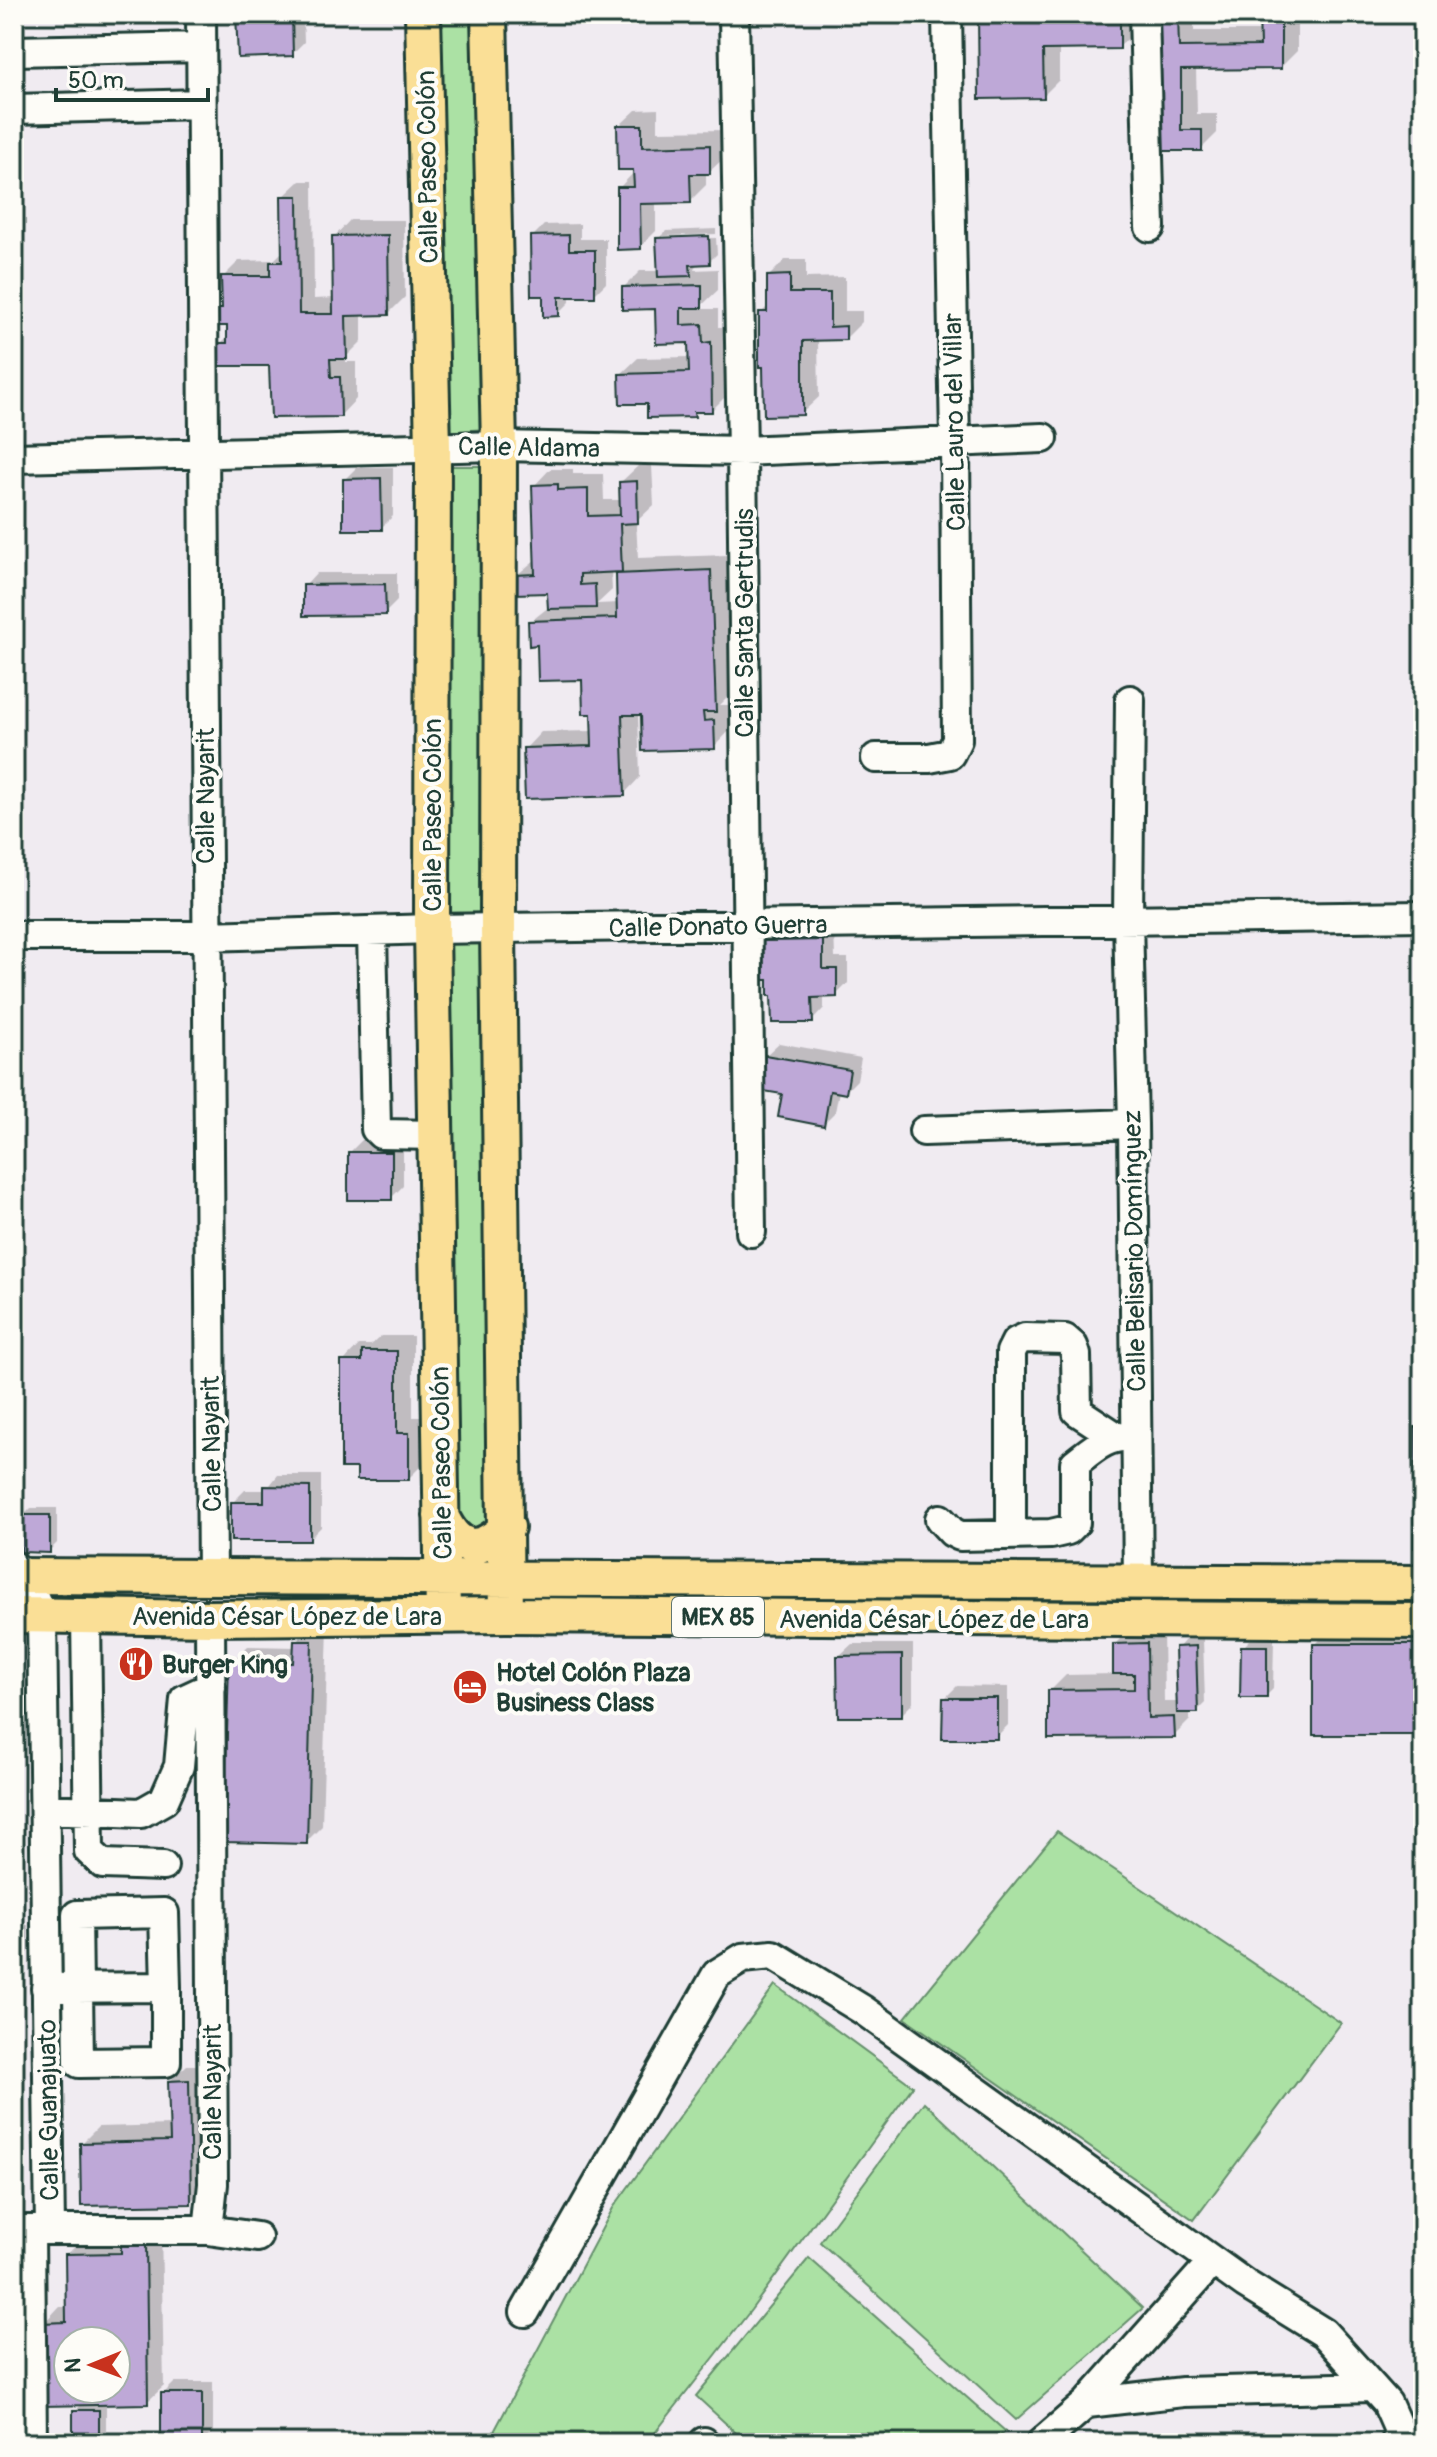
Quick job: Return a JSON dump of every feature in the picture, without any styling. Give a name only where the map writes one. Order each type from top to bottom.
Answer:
[{"type":"main road","name":"Calle Paseo Colón","points":[[423,14],[433,447],[432,929],[443,1616]]},
{"type":"main road","points":[[489,14],[499,446],[498,929],[506,1615]]},
{"type":"main road","points":[[441,1516],[454,1538],[467,1545],[490,1543],[507,1527]]},
{"type":"main road","name":"Avenida César López de Lara","points":[[18,1572],[212,1578],[1423,1583]]},
{"type":"main road","name":"Avenida César López de Lara","points":[[28,1616],[506,1615],[1423,1621]]},
{"type":"street","name":"Calle Nayarit","points":[[201,14],[212,1578]]},
{"type":"street","name":"Calle Santa Gertrudis","points":[[734,14],[751,1232]]},
{"type":"street","name":"Calle Lauro del Villar","points":[[876,758],[929,758],[950,754],[957,740],[947,14]]},
{"type":"street","points":[[1144,14],[1150,227]]},
{"type":"street","points":[[14,51],[201,47]]},
{"type":"street","points":[[14,109],[201,104]]},
{"type":"street","name":"Calle Aldama","points":[[14,458],[499,446],[742,451],[1043,438]]},
{"type":"street","name":"Calle Belisario Domínguez","points":[[1130,700],[1128,920],[1133,1124],[1125,1437],[1138,1581]]},
{"type":"street","name":"Calle Donato Guerra","points":[[14,936],[206,936],[432,929],[1423,916]]},
{"type":"street","points":[[372,931],[376,1129],[381,1134],[437,1135]]},
{"type":"street","points":[[924,1131],[1133,1124]]},
{"type":"street","points":[[961,1580],[950,1528],[1011,1533],[1051,1534],[1068,1530],[1075,1523],[1076,1355],[1073,1346],[1065,1339],[1025,1338],[1016,1342],[1011,1352],[1011,1533]]},
{"type":"street","points":[[1077,1411],[1125,1437]]},
{"type":"street","points":[[1075,1463],[1095,1447],[1125,1437]]},
{"type":"street","name":"Calle Guanajuato","points":[[18,1572],[28,1616],[45,1809],[46,1988],[31,2231],[32,2443]]},
{"type":"street","points":[[86,1616],[89,1851],[103,1864],[163,1866]]},
{"type":"street","name":"Calle Nayarit","points":[[208,2230],[213,2184],[210,1618]]},
{"type":"street","points":[[45,1809],[141,1813],[164,1800],[179,1766],[185,1699],[211,1687]]},
{"type":"street","points":[[164,1913],[166,2062],[79,2063],[78,1988],[77,1915],[164,1913]]},
{"type":"street","points":[[525,2312],[717,1974],[743,1958],[773,1955],[863,2010],[1213,2261],[1324,2333],[1387,2403],[1398,2428],[1397,2443]]},
{"type":"street","points":[[46,1988],[166,1987]]},
{"type":"street","points":[[31,2231],[208,2230],[257,2237]]},
{"type":"street","points":[[1041,2443],[1087,2403],[1213,2261]]},
{"type":"street","points":[[1087,2403],[1183,2392],[1372,2387]]},
{"type":"green space","points":[[432,14],[476,14],[486,429],[443,432]]},
{"type":"green space","points":[[443,466],[485,466],[494,922],[443,923]]},
{"type":"green space","points":[[443,944],[495,944],[488,1533],[460,1534],[447,1496]]},
{"type":"green space","points":[[1057,1831],[1341,2023],[1194,2220],[905,2018]]},
{"type":"green space","points":[[775,1985],[913,2086],[751,2310],[647,2443],[488,2443],[613,2208]]},
{"type":"green space","points":[[924,2102],[1143,2308],[1016,2420],[820,2242]]},
{"type":"green space","points":[[809,2258],[1005,2431],[992,2443],[747,2443],[696,2396]]},
{"type":"building","points":[[236,14],[292,14],[293,56],[238,58]]},
{"type":"building","points":[[978,14],[1120,14],[1120,49],[1043,50],[1044,98],[979,99]]},
{"type":"building","points":[[1157,14],[1178,14],[1179,47],[1260,46],[1259,14],[1281,14],[1281,69],[1181,70],[1181,130],[1202,130],[1202,151],[1158,151]]},
{"type":"building","points":[[617,125],[642,125],[642,147],[710,145],[710,174],[690,174],[691,203],[640,204],[641,249],[617,250],[617,187],[634,187],[633,170],[618,170]]},
{"type":"building","points":[[281,196],[298,196],[299,314],[333,314],[332,236],[388,235],[389,315],[346,316],[347,359],[330,359],[331,377],[340,377],[341,417],[271,418],[269,366],[218,366],[218,343],[227,343],[227,326],[217,326],[217,309],[222,309],[221,276],[270,276],[270,262],[282,262]]},
{"type":"building","points":[[569,235],[569,250],[595,250],[595,297],[559,297],[559,316],[543,317],[543,296],[531,296],[530,236]]},
{"type":"building","points":[[709,236],[710,264],[690,265],[691,276],[658,277],[656,238]]},
{"type":"building","points":[[790,275],[790,293],[830,293],[830,327],[846,326],[846,340],[803,341],[803,415],[764,416],[763,367],[759,367],[759,312],[767,312],[767,276]]},
{"type":"building","points":[[702,285],[702,308],[681,308],[681,325],[702,324],[703,343],[711,342],[712,412],[694,412],[695,417],[647,418],[647,404],[620,404],[619,374],[689,372],[688,343],[656,344],[655,309],[622,310],[622,287]]},
{"type":"building","points":[[381,478],[382,530],[343,530],[343,479]]},
{"type":"building","points":[[637,481],[638,523],[620,524],[622,572],[580,574],[580,585],[595,584],[596,608],[548,609],[547,593],[515,594],[515,575],[535,574],[532,485],[558,484],[558,490],[588,489],[588,516],[620,515],[619,482]]},
{"type":"building","points":[[711,570],[716,712],[703,712],[704,721],[714,720],[715,749],[642,751],[641,715],[622,715],[625,796],[525,799],[523,748],[592,746],[591,714],[583,714],[582,680],[538,681],[537,645],[529,646],[528,621],[617,618],[616,574]]},
{"type":"building","points":[[385,584],[386,615],[303,616],[303,585]]},
{"type":"building","points":[[823,940],[823,969],[837,969],[837,997],[812,998],[813,1023],[772,1023],[768,980],[758,980],[758,969],[763,969],[763,941]]},
{"type":"building","points":[[765,1055],[850,1070],[846,1094],[830,1091],[824,1126],[778,1117],[782,1094],[758,1090]]},
{"type":"building","points":[[348,1152],[392,1152],[392,1200],[348,1200]]},
{"type":"building","points":[[362,1351],[397,1351],[397,1433],[409,1433],[409,1480],[357,1480],[357,1468],[341,1468],[341,1361],[362,1361]]},
{"type":"building","points":[[1415,1427],[1423,1427],[1423,1548],[1414,1548]]},
{"type":"building","points":[[264,1486],[310,1487],[310,1541],[231,1541],[231,1502],[264,1502]]},
{"type":"building","points":[[22,1515],[50,1515],[50,1553],[21,1552]]},
{"type":"building","points":[[294,1641],[312,1641],[307,1844],[224,1842],[229,1661],[293,1663]]},
{"type":"building","points":[[1147,1643],[1148,1718],[1174,1717],[1175,1738],[1048,1739],[1048,1690],[1134,1689],[1134,1674],[1113,1674],[1113,1644]]},
{"type":"building","points":[[1313,1644],[1423,1644],[1423,1735],[1313,1735]]},
{"type":"building","points":[[1196,1646],[1198,1713],[1177,1713],[1175,1647]]},
{"type":"building","points":[[1241,1646],[1267,1646],[1267,1698],[1240,1698]]},
{"type":"building","points":[[902,1655],[902,1717],[838,1717],[837,1656]]},
{"type":"building","points":[[943,1698],[997,1698],[997,1739],[942,1739]]},
{"type":"building","points":[[14,1932],[21,1932],[21,1961],[14,1961]]},
{"type":"building","points":[[189,2080],[191,2204],[81,2206],[80,2143],[170,2141],[168,2081]]},
{"type":"building","points":[[121,2243],[146,2243],[148,2404],[132,2404],[132,2325],[52,2325],[52,2405],[95,2405],[42,2406],[41,2323],[66,2322],[65,2254],[121,2253]]},
{"type":"building","points":[[161,2393],[202,2393],[202,2443],[161,2443]]},
{"type":"building","points":[[73,2410],[99,2410],[99,2443],[73,2443]]},
{"type":"place","name":"Burger King","points":[[136,1664]]},
{"type":"place","name":"Hotel Colón Plaza Business Class","points":[[470,1687]]}]
